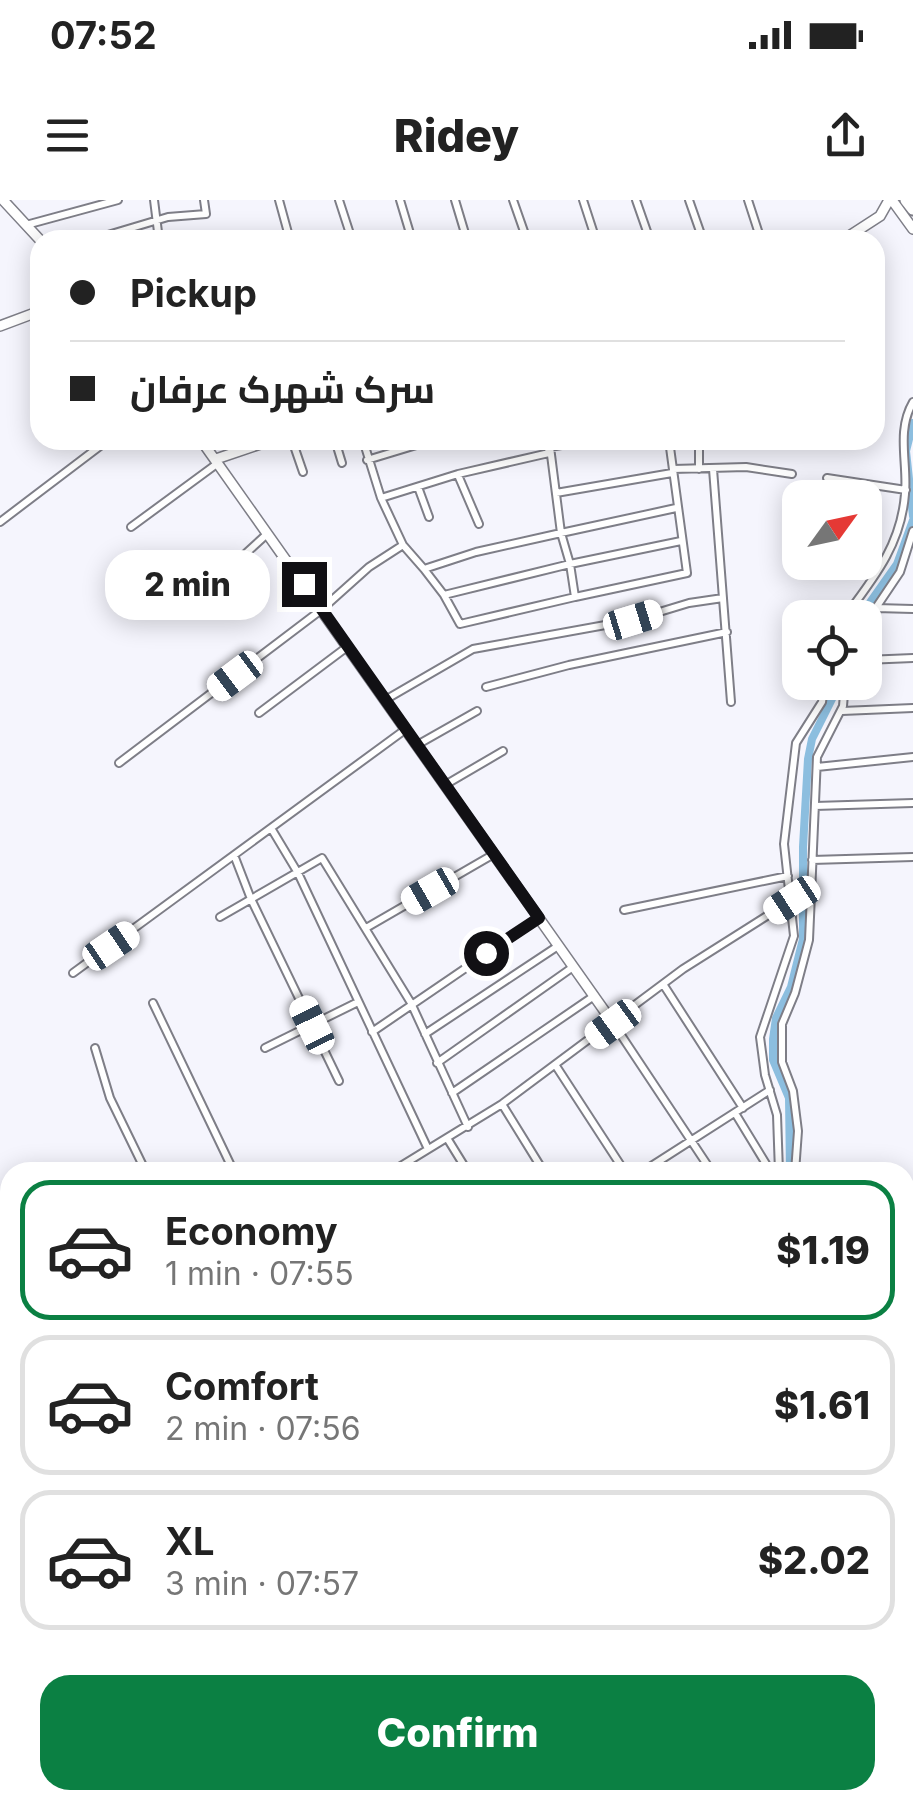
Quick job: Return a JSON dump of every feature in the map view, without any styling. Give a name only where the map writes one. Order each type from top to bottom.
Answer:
[{"type":"highway","points":[[906,200],[913,209]]},
{"type":"street","points":[[3,200],[31,230]]},
{"type":"street","points":[[26,225],[118,200]]},
{"type":"street","points":[[154,200],[158,230]]},
{"type":"street","points":[[123,230],[156,220],[206,214],[204,200]]},
{"type":"street","points":[[279,200],[287,230]]},
{"type":"street","points":[[340,200],[349,230]]},
{"type":"street","points":[[400,200],[409,230]]},
{"type":"street","points":[[455,200],[464,230]]},
{"type":"street","points":[[514,200],[524,230]]},
{"type":"street","points":[[583,200],[593,230]]},
{"type":"street","points":[[636,200],[646,230]]},
{"type":"street","points":[[689,200],[700,230]]},
{"type":"street","points":[[748,200],[758,230]]},
{"type":"street","points":[[858,230],[880,216],[891,200],[913,229]]},
{"type":"street","points":[[0,326],[30,315]]},
{"type":"street","points":[[858,600],[884,566],[897,539],[906,490],[903,436],[913,402]]},
{"type":"street","points":[[0,522],[95,450]]},
{"type":"street","points":[[209,450],[594,996],[705,1162]]},
{"type":"street","points":[[131,527],[217,460],[244,450]]},
{"type":"street","points":[[295,450],[303,472]]},
{"type":"street","points":[[338,450],[342,462]]},
{"type":"street","points":[[365,450],[403,545],[444,595],[460,624],[687,573],[670,450]]},
{"type":"street","points":[[367,460],[400,450]]},
{"type":"street","points":[[548,450],[575,597]]},
{"type":"street","points":[[699,450],[699,469]]},
{"type":"street","points":[[381,498],[458,474],[548,453]]},
{"type":"street","points":[[556,492],[699,469],[746,467],[792,474]]},
{"type":"street","points":[[713,469],[731,702]]},
{"type":"street","points":[[458,474],[478,524]]},
{"type":"street","points":[[827,478],[906,490]]},
{"type":"street","points":[[418,487],[430,517]]},
{"type":"street","points":[[424,569],[476,552],[676,508]]},
{"type":"street","points":[[880,600],[900,572],[913,530]]},
{"type":"street","points":[[220,577],[268,534]]},
{"type":"street","points":[[444,595],[682,540]]},
{"type":"street","points":[[119,764],[403,545]]},
{"type":"street","points":[[385,700],[473,649],[633,620],[688,603],[723,598]]},
{"type":"street","points":[[882,608],[913,609]]},
{"type":"street","points":[[486,687],[727,632]]},
{"type":"street","points":[[259,713],[348,647]]},
{"type":"street","points":[[882,659],[913,658]]},
{"type":"street","points":[[779,1162],[777,1116],[760,1038],[794,936],[784,844],[796,742],[822,700]]},
{"type":"street","points":[[796,1162],[798,1130],[794,1091],[780,1048],[782,1024],[795,993],[809,939],[817,767],[842,700]]},
{"type":"street","points":[[840,711],[913,708]]},
{"type":"street","points":[[416,745],[477,711]]},
{"type":"street","points":[[73,973],[406,729]]},
{"type":"street","points":[[445,785],[503,750]]},
{"type":"street","points":[[817,767],[913,757]]},
{"type":"street","points":[[815,806],[913,803]]},
{"type":"street","points":[[271,828],[298,873],[428,1149]]},
{"type":"street","points":[[234,854],[251,899],[339,1081]]},
{"type":"street","points":[[366,928],[494,854]]},
{"type":"street","points":[[220,917],[322,858],[412,1004],[468,1127]]},
{"type":"street","points":[[812,860],[913,858]]},
{"type":"street","points":[[624,910],[788,876]]},
{"type":"street","points":[[407,1162],[502,1104],[664,984],[792,900]]},
{"type":"street","points":[[372,1032],[539,918]]},
{"type":"street","points":[[794,936],[809,939]]},
{"type":"street","points":[[425,1034],[558,946]]},
{"type":"street","points":[[437,1062],[573,967]]},
{"type":"street","points":[[664,984],[743,1108]]},
{"type":"street","points":[[452,1093],[594,996]]},
{"type":"street","points":[[265,1048],[358,1002]]},
{"type":"street","points":[[153,1003],[229,1162]]},
{"type":"street","points":[[95,1048],[110,1098],[141,1162]]},
{"type":"street","points":[[556,1066],[618,1162]]},
{"type":"street","points":[[658,1162],[770,1090]]},
{"type":"street","points":[[502,1104],[538,1162]]},
{"type":"street","points":[[735,1113],[765,1162]]},
{"type":"street","points":[[447,1138],[462,1162]]},
{"type":"waterway","points":[[913,423],[906,451],[913,516]]},
{"type":"waterway","points":[[872,600],[897,564],[913,520]]},
{"type":"waterway","points":[[790,1162],[789,1098],[773,1060],[773,1039],[776,1018],[791,987],[803,939],[808,759],[812,739],[832,700]]},
{"type":"route","points":[[304,584],[539,918],[486,953]]}]
